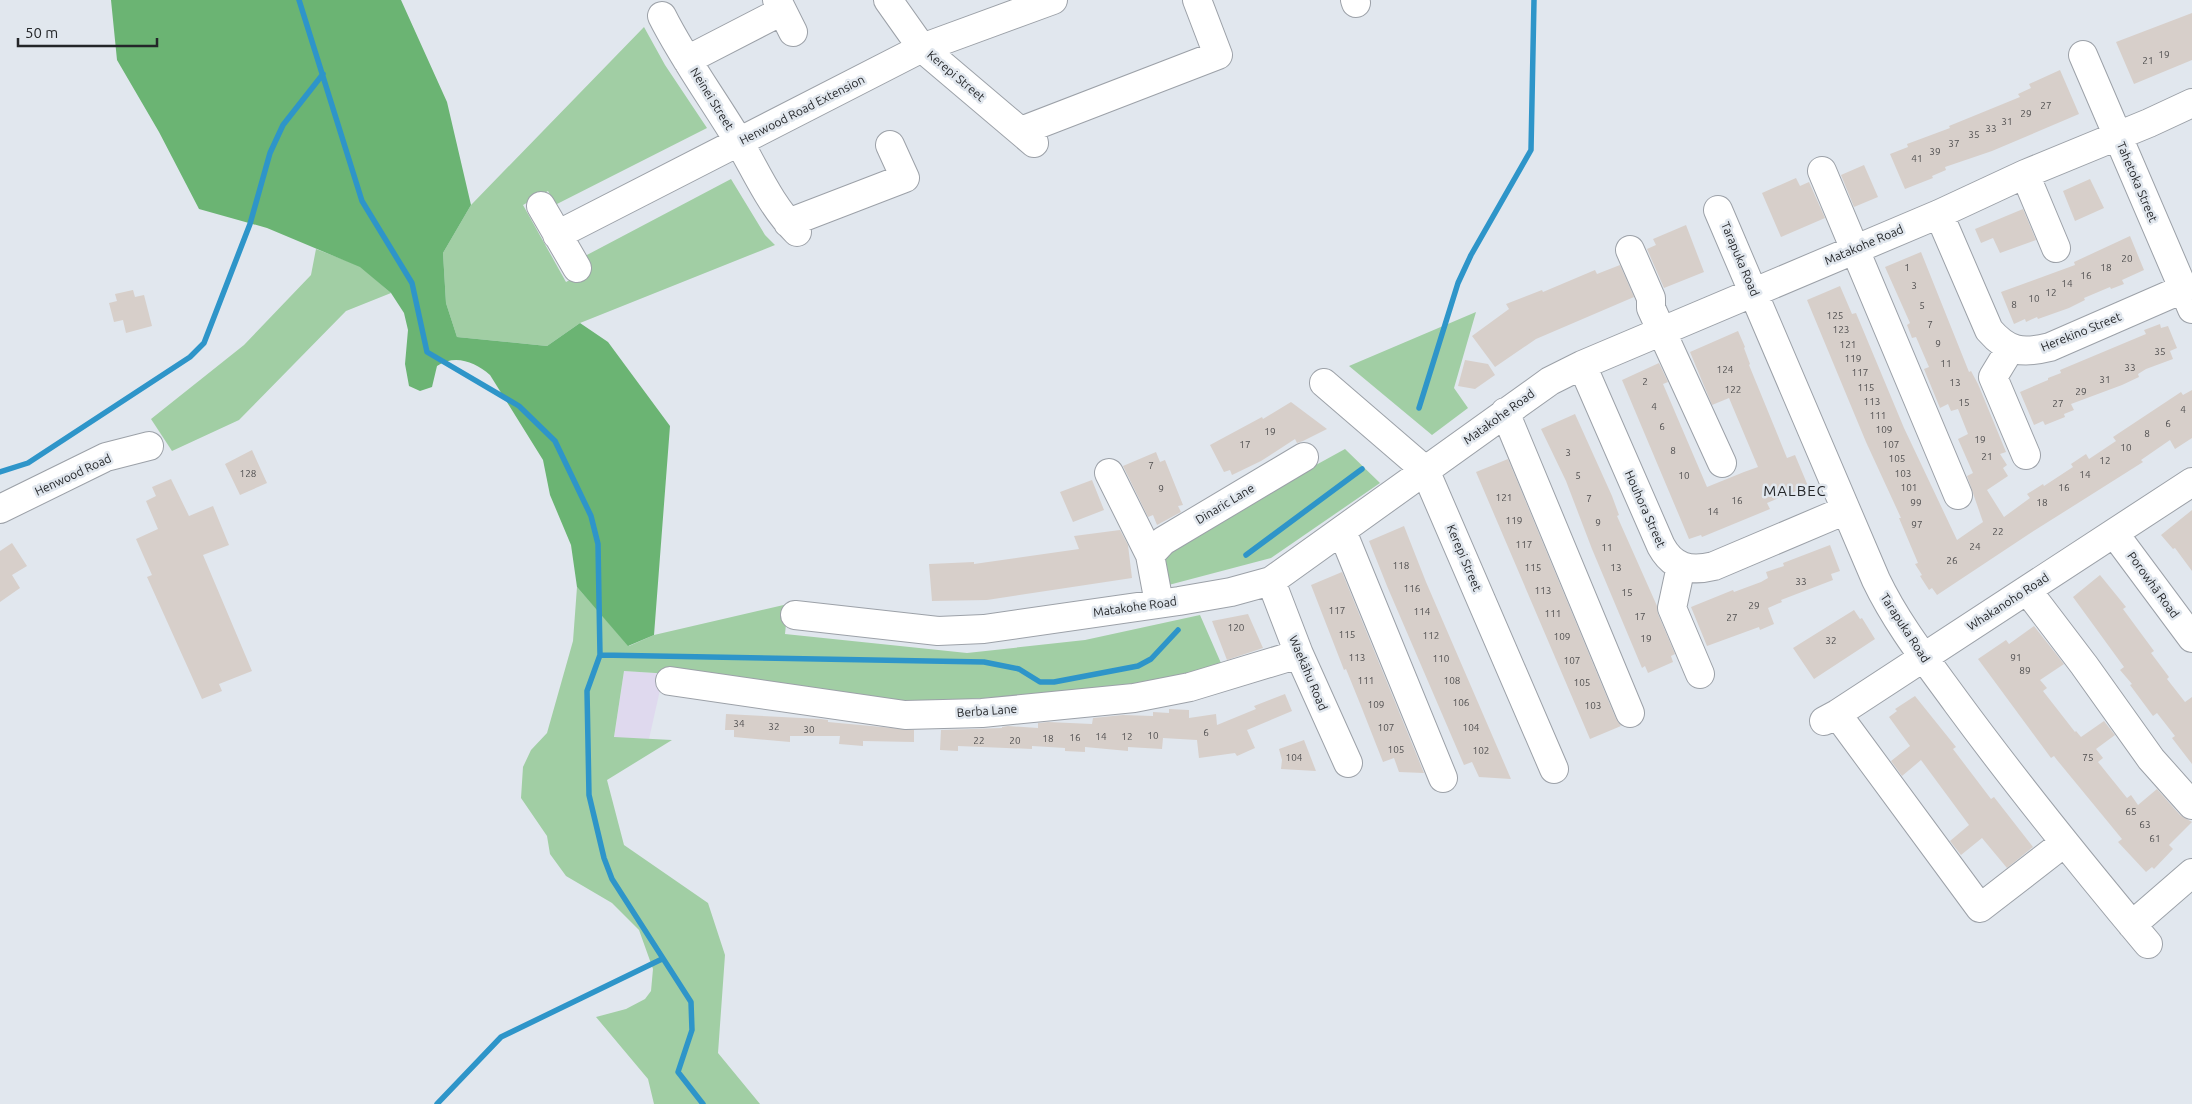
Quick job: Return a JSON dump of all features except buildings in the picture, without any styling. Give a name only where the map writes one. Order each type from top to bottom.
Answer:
[{"type":"street","name":"Kerepi Street","points":[[888,0],[922,48],[1027,137],[1218,55],[1197,0]]},
{"type":"street","name":"Henwood Road Extension","points":[[557,235],[922,48],[1053,0]]},
{"type":"street","points":[[687,60],[784,14]]},
{"type":"street","name":"Neinei Street","points":[[662,16],[781,215],[792,227],[906,178],[890,145]]},
{"type":"street","name":"Tahetoka Street","points":[[2083,56],[2188,299]]},
{"type":"street","name":"Matakohe Road","points":[[795,615],[938,632],[994,628],[1231,592],[1271,581],[1550,381],[1582,365],[1754,293],[1854,248],[1939,214],[2025,174],[2192,103]]},
{"type":"street","points":[[1822,172],[1958,495]]},
{"type":"street","points":[[2025,174],[2056,248]]},
{"type":"street","points":[[541,206],[577,268]]},
{"type":"street","name":"Tarapuka Road","points":[[1718,210],[1885,598],[1924,658],[2012,778],[2140,934],[2192,873]]},
{"type":"street","points":[[1939,214],[1989,330],[2010,349],[1993,377],[2026,456]]},
{"type":"street","points":[[1630,250],[1651,298],[1651,308],[1722,463]]},
{"type":"street","name":"Herekino Street","points":[[2010,349],[2031,351],[2050,347],[2188,299]]},
{"type":"street","name":"Houhora Street","points":[[1582,365],[1661,546],[1667,557],[1681,566]]},
{"type":"street","name":"Kerepi Street","points":[[1324,383],[1425,470],[1554,769]]},
{"type":"street","points":[[1505,412],[1630,713]]},
{"type":"street","name":"Henwood Road","points":[[0,509],[106,457],[149,446]]},
{"type":"street","name":"Dinaric Lane","points":[[1150,555],[1163,541],[1304,457]]},
{"type":"street","points":[[1109,473],[1150,555],[1159,603]]},
{"type":"street","name":"Whakanoho Road","points":[[2064,843],[1980,908],[1831,717],[2192,482]]},
{"type":"street","points":[[1700,674],[1672,608],[1681,566],[1691,569],[1714,566],[1846,510]]},
{"type":"street","points":[[1342,531],[1443,778]]},
{"type":"street","name":"Porowhā Road","points":[[2114,533],[2192,638]]},
{"type":"street","name":"Waekāhu Road","points":[[1271,581],[1299,654],[1348,763]]},
{"type":"street","points":[[2027,590],[2084,665],[2151,759],[2192,805]]},
{"type":"street","name":"Berba Lane","points":[[670,681],[906,715],[982,713],[1134,698],[1190,688],[1299,654]]},
{"type":"shaded area","points":[[624,671],[671,674],[670,687],[660,690],[649,739],[614,738]]},
{"type":"green space","points":[[111,0],[401,0],[447,102],[471,205],[443,253],[446,303],[457,337],[547,346],[580,323],[608,342],[670,426],[654,635],[628,646],[577,587],[571,545],[550,495],[543,460],[490,375],[478,366],[458,360],[444,362],[437,366],[432,387],[420,391],[409,386],[405,364],[408,330],[404,313],[391,293],[360,267],[267,228],[199,209],[159,132],[117,60]]},
{"type":"green space","points":[[644,27],[665,65],[707,128],[555,205],[548,191],[523,205],[566,282],[592,268],[585,256],[731,179],[765,235],[775,245],[580,323],[547,346],[457,337],[446,303],[443,253],[471,205]]},
{"type":"green space","points":[[316,249],[360,266],[391,293],[346,311],[239,420],[172,451],[151,419],[244,345],[311,275]]},
{"type":"green space","points":[[1476,312],[1454,388],[1468,408],[1432,435],[1349,366]]},
{"type":"green space","points":[[1345,449],[1380,483],[1271,558],[1161,587],[1160,559],[1185,537]]},
{"type":"green space","points":[[577,587],[629,646],[654,635],[788,604],[785,634],[967,653],[1085,640],[1200,615],[1224,670],[1107,688],[910,704],[671,674],[624,671],[614,737],[672,740],[607,780],[624,845],[708,903],[725,955],[718,1053],[760,1104],[654,1104],[648,1079],[596,1017],[626,1009],[645,999],[651,991],[653,969],[639,930],[612,903],[566,876],[550,854],[547,836],[521,798],[523,767],[531,750],[547,733],[573,641]]},
{"type":"waterway","points":[[299,0],[362,201],[412,283],[427,352],[519,406],[555,441],[591,516],[598,544],[600,655],[587,691],[589,795],[604,858],[612,879],[691,1002],[692,1030],[678,1072],[703,1104]]},
{"type":"waterway","points":[[1419,408],[1458,283],[1471,255],[1531,150],[1534,0]]},
{"type":"waterway","points":[[0,472],[28,463],[190,357],[204,343],[250,224],[270,153],[283,125],[323,74]]},
{"type":"waterway","points":[[1246,555],[1362,469]]},
{"type":"waterway","points":[[600,655],[984,662],[1019,669],[1040,682],[1054,682],[1138,666],[1151,659],[1178,630]]},
{"type":"waterway","points":[[437,1104],[501,1037],[662,959]]},
{"type":"district","name":"MALBEC","points":[[1795,491]]}]
